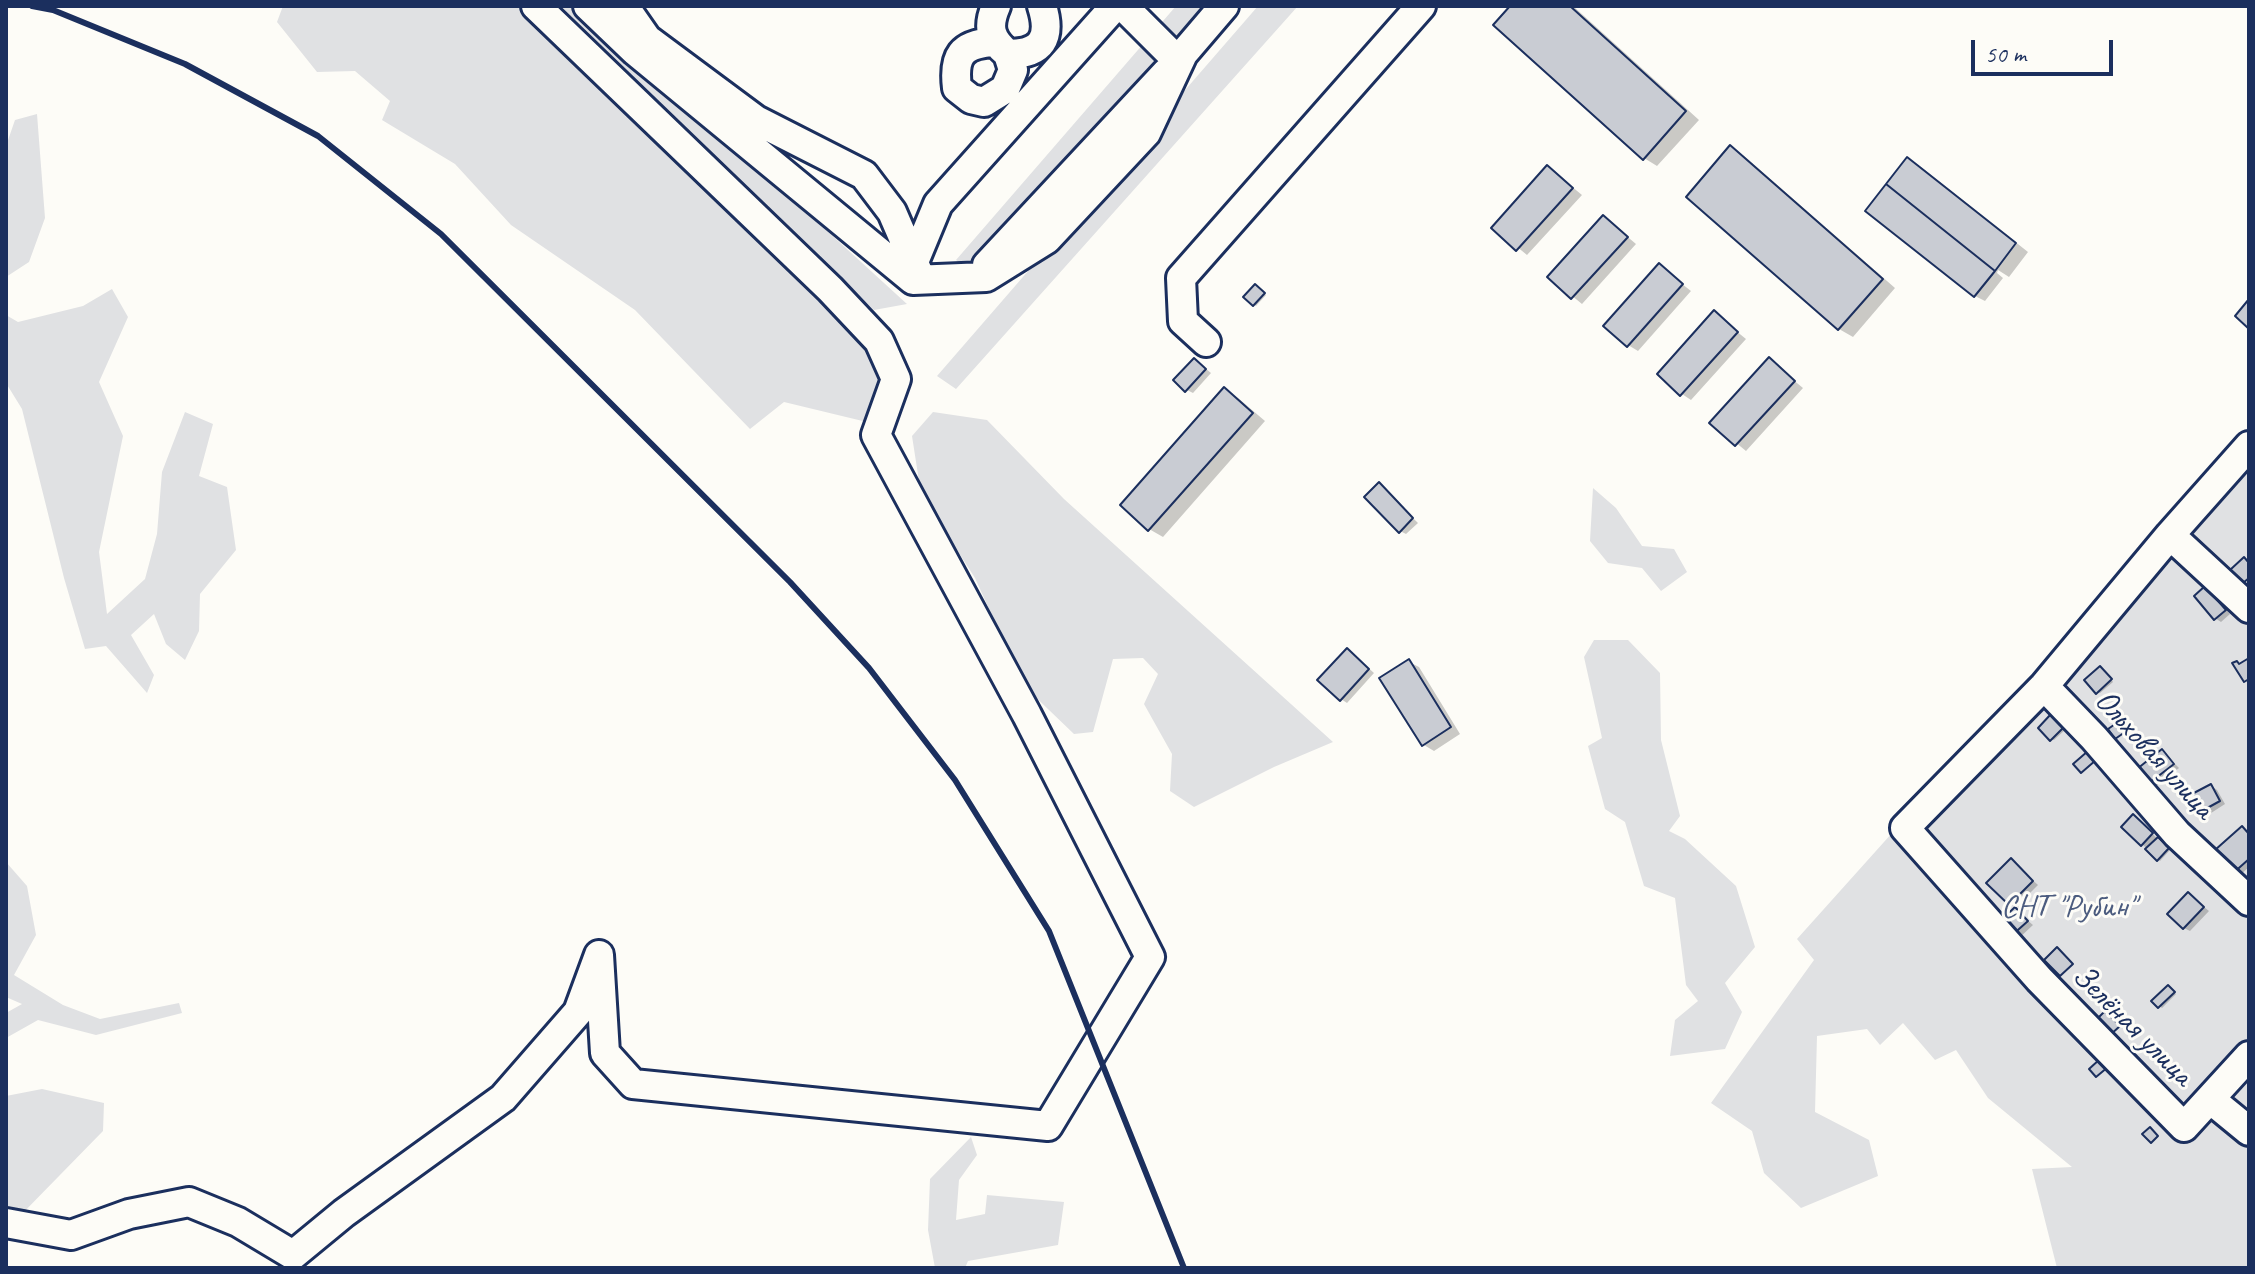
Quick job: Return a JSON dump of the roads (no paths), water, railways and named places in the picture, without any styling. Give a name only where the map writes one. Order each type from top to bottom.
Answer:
[{"type":"street","points":[[6,1223],[71,1235],[129,1214],[189,1202],[238,1222],[293,1255],[344,1213],[503,1098],[578,1012],[599,955],[605,1053],[633,1084],[1048,1126],[1150,957],[1027,715],[876,435],[896,379],[879,341],[830,289],[536,6]]},
{"type":"street","points":[[588,6],[635,51],[913,280],[938,204],[1115,6]]},
{"type":"street","points":[[624,6],[647,39],[756,120],[864,175],[892,212],[917,270]]},
{"type":"street","points":[[996,6],[989,23],[1001,48],[1026,54],[1040,45],[1048,25],[1042,6]]},
{"type":"street","points":[[1123,6],[1180,57]]},
{"type":"street","points":[[917,270],[986,277],[1047,239],[1146,133],[1180,57],[1224,6]]},
{"type":"street","points":[[1206,342],[1183,321],[1181,278],[1421,6]]},
{"type":"street","points":[[2044,686],[2249,446]]},
{"type":"street","points":[[2170,535],[2249,608]]},
{"type":"street","name":"Зелёная улица","points":[[2044,686],[1905,828],[2039,979],[2184,1127],[2210,1099]]},
{"type":"street","name":"Ольховая улица","points":[[2044,686],[2094,738],[2177,834],[2249,901]]},
{"type":"street","points":[[2249,1056],[2210,1099],[2249,1131]]},
{"type":"railway","points":[[32,6],[53,10],[185,64],[318,136],[441,234],[790,582],[869,668],[955,780],[1049,931],[1184,1268]]},
{"type":"park label","name":"СНТ \"Рубин\"","points":[[2068,908]]}]
